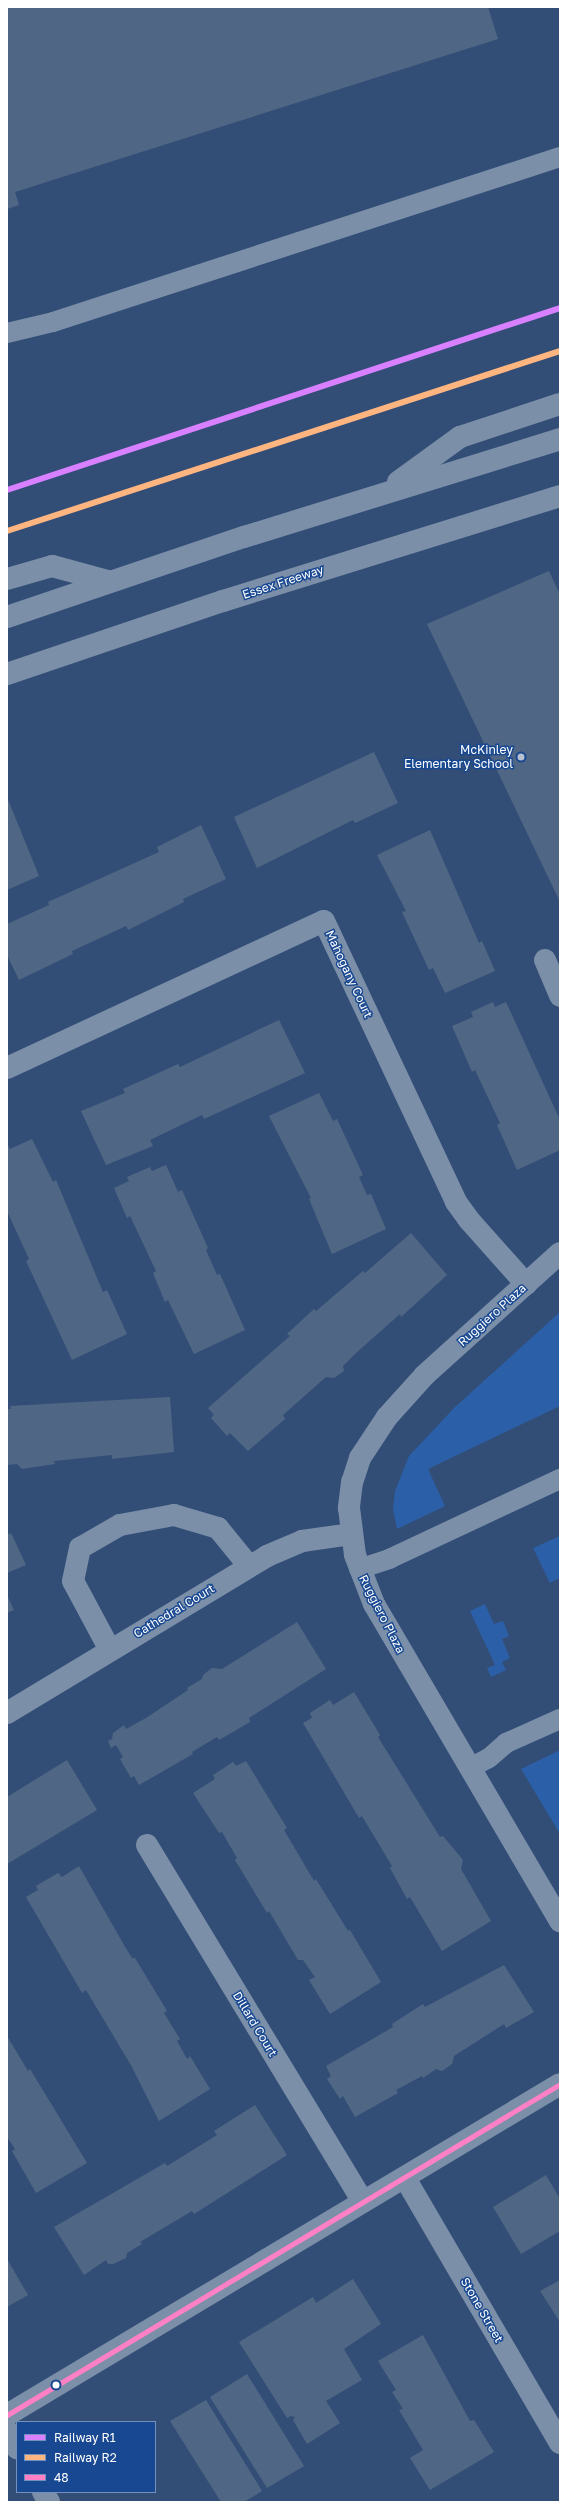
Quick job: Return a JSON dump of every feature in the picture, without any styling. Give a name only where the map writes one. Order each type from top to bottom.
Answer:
[{"type":"highway","points":[[382,493],[460,437],[560,404]]},
{"type":"highway","points":[[7,617],[108,581],[382,493],[560,440]]},
{"type":"highway","name":"Essex Freeway","points":[[7,674],[342,563],[560,496]]},
{"type":"highway","points":[[7,579],[52,566],[108,581]]},
{"type":"street","name":"Mahogany Court","points":[[7,1068],[324,921],[456,1202],[469,1220],[526,1284]]},
{"type":"street","points":[[544,960],[560,996]]},
{"type":"street","name":"Ruggiero Plaza","points":[[560,1253],[424,1376],[387,1417],[360,1458],[352,1482],[349,1508],[351,1534],[360,1569],[387,1629],[560,1921]]},
{"type":"street","points":[[110,1650],[73,1581],[80,1548],[120,1525],[174,1515],[218,1528],[249,1566]]},
{"type":"street","name":"Cathedral Court","points":[[7,1713],[249,1566],[302,1541],[351,1534]]},
{"type":"street","name":"Dillard Court","points":[[147,1845],[363,2202]]},
{"type":"street","points":[[7,2415],[560,2084]]},
{"type":"street","name":"Stone Street","points":[[404,2178],[560,2443]]},
{"type":"street","points":[[7,2431],[16,2446]]},
{"type":"street","points":[[44,2493],[49,2502]]},
{"type":"lane","points":[[7,333],[53,322],[560,157]]},
{"type":"lane","points":[[360,1569],[402,1554],[560,1479]]},
{"type":"lane","points":[[470,1768],[489,1758],[506,1744],[560,1719]]},
{"type":"shaded area","points":[[560,1312],[560,1406],[428,1469],[445,1506],[397,1529],[393,1509],[395,1491],[409,1456],[454,1408]]},
{"type":"shaded area","points":[[560,1536],[560,1578],[550,1583],[533,1548]]},
{"type":"shaded area","points":[[485,1604],[494,1624],[503,1621],[509,1636],[502,1639],[510,1658],[502,1662],[506,1670],[491,1677],[487,1668],[495,1665],[470,1611]]},
{"type":"shaded area","points":[[560,1750],[560,1834],[521,1769]]},
{"type":"building","points":[[7,7],[488,7],[498,39],[15,192],[19,205],[7,209]]},
{"type":"building","name":"McKinley Elementary School","points":[[549,571],[560,595],[560,902],[427,624]]},
{"type":"building","points":[[374,752],[398,803],[355,823],[353,820],[257,868],[234,817]]},
{"type":"building","points":[[7,797],[39,876],[7,890]]},
{"type":"building","points":[[201,825],[226,879],[183,899],[184,902],[128,930],[126,926],[72,951],[73,954],[19,980],[7,955],[7,924],[49,905],[48,902],[159,852],[157,847]]},
{"type":"building","points":[[430,830],[479,943],[482,941],[495,971],[445,993],[433,968],[429,970],[402,912],[406,911],[377,855]]},
{"type":"building","points":[[493,1002],[495,1007],[506,1002],[560,1120],[560,1150],[517,1170],[497,1125],[500,1123],[475,1070],[472,1072],[452,1026],[473,1017],[471,1012]]},
{"type":"building","points":[[279,1020],[305,1073],[204,1119],[202,1115],[150,1140],[153,1146],[106,1165],[81,1111],[125,1093],[123,1089],[178,1064],[180,1067]]},
{"type":"building","points":[[319,1093],[333,1121],[337,1119],[363,1175],[359,1177],[367,1195],[371,1194],[386,1229],[332,1254],[309,1199],[311,1198],[269,1116]]},
{"type":"building","points":[[32,1139],[53,1182],[56,1180],[103,1292],[107,1290],[127,1334],[72,1360],[26,1261],[29,1259],[7,1211],[7,1144],[10,1149]]},
{"type":"building","points":[[166,1165],[178,1192],[182,1190],[208,1248],[206,1250],[217,1275],[220,1274],[245,1330],[194,1354],[168,1300],[165,1302],[153,1273],[156,1271],[130,1216],[127,1218],[114,1188],[129,1181],[127,1177],[150,1167],[152,1171]]},
{"type":"building","points":[[411,1233],[447,1275],[401,1317],[400,1314],[356,1353],[343,1366],[344,1371],[334,1378],[326,1377],[283,1415],[285,1419],[248,1451],[230,1433],[227,1436],[211,1418],[214,1415],[208,1408],[290,1336],[287,1334],[314,1309],[316,1311],[363,1271],[365,1273]]},
{"type":"building","points":[[170,1397],[174,1452],[112,1459],[112,1455],[54,1461],[55,1464],[22,1469],[17,1464],[7,1465],[7,1409],[11,1409],[10,1406]]},
{"type":"building","points":[[11,1533],[26,1565],[7,1573],[7,1535]]},
{"type":"building","points":[[7,1595],[14,1610],[7,1613]]},
{"type":"building","points":[[297,1622],[326,1669],[249,1718],[250,1722],[219,1740],[217,1737],[192,1752],[193,1754],[139,1785],[134,1776],[131,1778],[120,1759],[123,1757],[116,1745],[111,1748],[108,1741],[112,1739],[113,1733],[124,1725],[126,1729],[146,1718],[188,1690],[187,1688],[202,1679],[203,1675],[212,1668],[222,1669]]},
{"type":"building","points":[[354,1692],[380,1735],[378,1737],[440,1837],[443,1836],[463,1860],[461,1869],[491,1921],[442,1951],[410,1897],[407,1899],[390,1868],[392,1866],[362,1816],[359,1818],[303,1723],[312,1718],[310,1713],[330,1700],[333,1705]]},
{"type":"building","points":[[67,1760],[97,1810],[7,1864],[7,1797]]},
{"type":"building","points":[[246,1761],[287,1828],[284,1830],[314,1881],[316,1879],[348,1931],[350,1930],[381,1982],[330,2014],[309,1980],[315,1977],[303,1960],[298,1960],[269,1911],[267,1913],[235,1860],[237,1858],[222,1832],[219,1833],[193,1793],[215,1779],[213,1775],[233,1762],[236,1766]]},
{"type":"building","points":[[79,1866],[124,1945],[132,1958],[135,1958],[167,2011],[164,2013],[180,2039],[177,2041],[187,2059],[190,2056],[210,2089],[159,2121],[132,2067],[86,1990],[82,1993],[26,1897],[38,1890],[36,1886],[58,1873],[62,1877]]},
{"type":"building","points":[[504,1965],[534,2012],[506,2028],[504,2024],[454,2056],[452,2064],[442,2071],[436,2069],[423,2078],[422,2076],[396,2090],[398,2093],[355,2117],[343,2096],[340,2099],[327,2079],[331,2076],[326,2066],[393,2027],[392,2024],[423,2004],[425,2007]]},
{"type":"building","points":[[7,2036],[28,2071],[30,2069],[87,2163],[36,2193],[12,2151],[15,2149],[7,2137]]},
{"type":"building","points":[[255,2105],[287,2155],[194,2214],[192,2211],[140,2242],[142,2244],[127,2253],[126,2258],[113,2264],[108,2264],[106,2260],[84,2275],[54,2227],[165,2163],[167,2166],[217,2135],[214,2131]]},
{"type":"building","points":[[546,2175],[560,2199],[560,2231],[521,2254],[493,2207]]},
{"type":"building","points":[[7,2259],[28,2295],[7,2307]]},
{"type":"building","points":[[353,2279],[381,2324],[344,2349],[362,2380],[326,2401],[340,2423],[307,2444],[293,2420],[295,2417],[291,2416],[287,2418],[239,2342],[313,2297],[316,2303]]},
{"type":"building","points":[[560,2280],[560,2322],[540,2291]]},
{"type":"building","points":[[423,2335],[470,2421],[474,2420],[494,2452],[430,2490],[410,2458],[423,2450],[399,2410],[403,2409],[392,2392],[396,2390],[378,2361]]},
{"type":"building","points":[[247,2374],[304,2466],[267,2488],[210,2397]]},
{"type":"building","points":[[206,2400],[262,2491],[244,2502],[221,2502],[170,2421]]},
{"type":"rail line","name":"R1","points":[[7,490],[560,308]]},
{"type":"rail line","name":"R2","points":[[7,531],[560,351]]},
{"type":"transit line","name":"48","points":[[7,2415],[560,2084]]},
{"type":"place","name":"McKinley Elementary School","points":[[521,757]]}]
